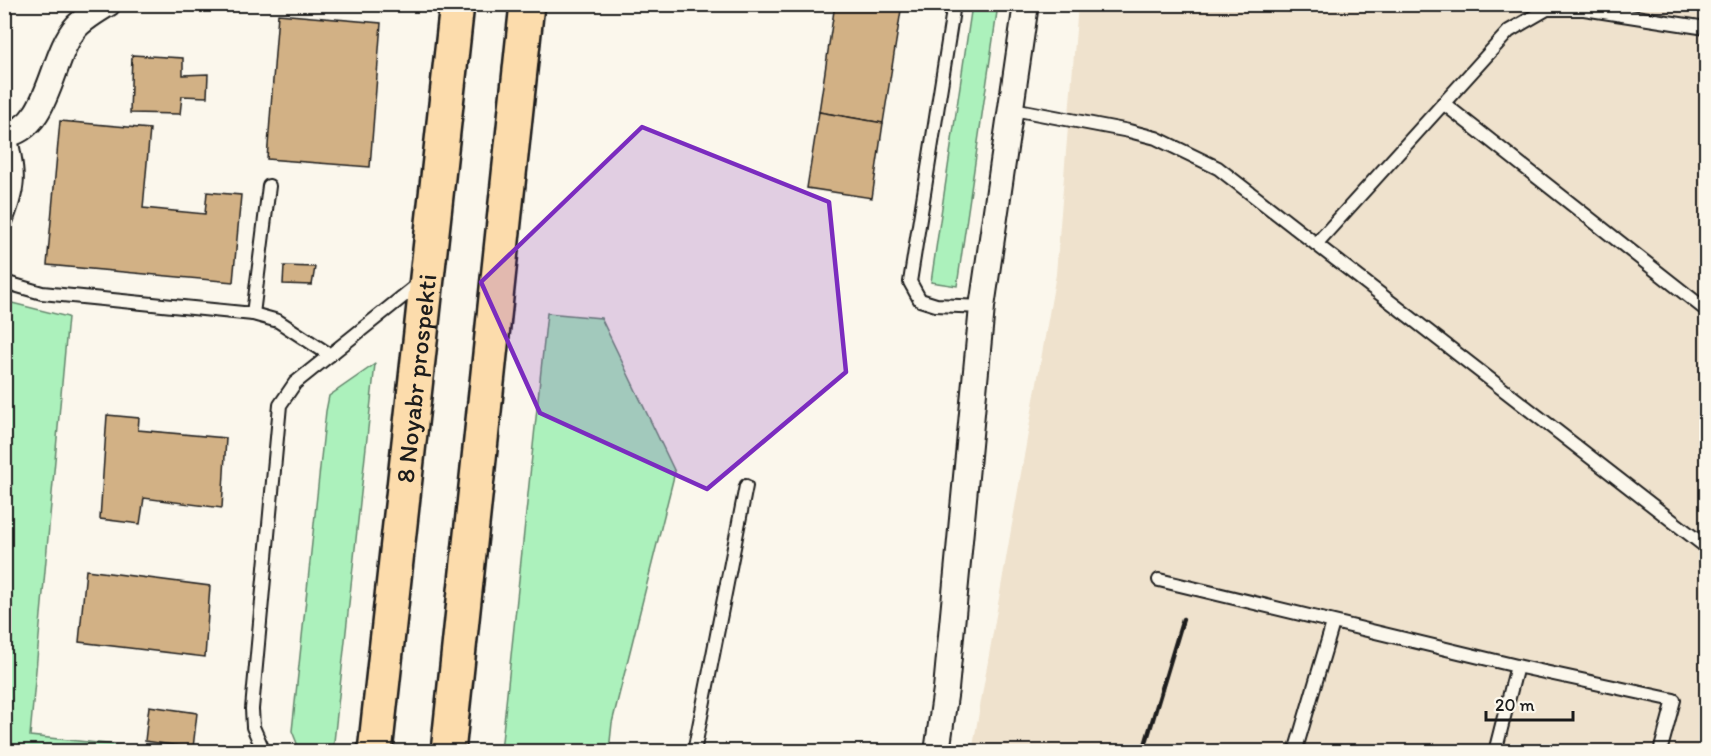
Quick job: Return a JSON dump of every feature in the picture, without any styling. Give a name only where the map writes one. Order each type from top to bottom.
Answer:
[{"type":"highway","name":"8 Noyabr prospekti","points":[[375,752],[457,4]]},
{"type":"highway","points":[[448,752],[527,4]]},
{"type":"street","points":[[7,135],[33,118],[47,93],[58,58],[76,26],[108,4]]},
{"type":"street","points":[[936,752],[946,688],[982,307],[1013,109],[1026,4]]},
{"type":"lane","points":[[954,4],[910,282],[920,300],[936,305],[982,307]]},
{"type":"lane","points":[[1316,244],[1509,31],[1547,9],[1584,9],[1707,28]]},
{"type":"lane","points":[[1443,103],[1707,309]]},
{"type":"lane","points":[[1013,109],[1129,130],[1156,138],[1218,168],[1707,547]]},
{"type":"lane","points":[[4,227],[17,197],[18,167],[7,135]]},
{"type":"lane","points":[[253,314],[269,186]]},
{"type":"lane","points":[[264,752],[253,726],[252,709],[280,405],[295,383],[428,275]]},
{"type":"lane","points":[[4,282],[42,293],[253,314],[278,321],[330,355]]},
{"type":"lane","points":[[694,752],[746,486]]},
{"type":"lane","points":[[1159,580],[1332,623],[1674,700],[1660,752]]},
{"type":"lane","points":[[1295,752],[1332,623]]},
{"type":"lane","points":[[1495,752],[1517,666]]},
{"type":"highlighted area","points":[[642,127],[829,202],[846,372],[707,489],[540,413],[481,282]]},
{"type":"shaded area","points":[[1078,5],[1706,5],[1706,751],[972,752],[1056,274]]},
{"type":"green space","points":[[972,5],[998,5],[957,286],[931,282]]},
{"type":"green space","points":[[4,301],[68,317],[30,736],[175,751],[5,751]]},
{"type":"green space","points":[[547,313],[601,318],[675,472],[612,723],[609,751],[501,751]]},
{"type":"green space","points":[[375,364],[333,751],[300,751],[292,731],[326,411],[329,396]]},
{"type":"building","points":[[835,4],[902,4],[883,123],[819,112]]},
{"type":"building","points":[[278,14],[381,23],[370,167],[267,159]]},
{"type":"building","points":[[132,55],[183,58],[183,75],[208,74],[207,97],[182,96],[180,114],[130,113]]},
{"type":"building","points":[[819,112],[883,123],[872,198],[807,188]]},
{"type":"building","points":[[60,121],[150,129],[143,208],[205,214],[207,192],[241,195],[233,282],[47,265]]},
{"type":"building","points":[[284,266],[315,267],[312,285],[283,284]]},
{"type":"building","points":[[107,415],[139,418],[138,430],[226,438],[222,508],[144,498],[140,524],[100,519]]},
{"type":"building","points":[[86,570],[210,586],[205,657],[79,642]]},
{"type":"building","points":[[149,706],[197,713],[193,748],[145,741]]},
{"type":"railway","points":[[1143,752],[1183,619]]}]
